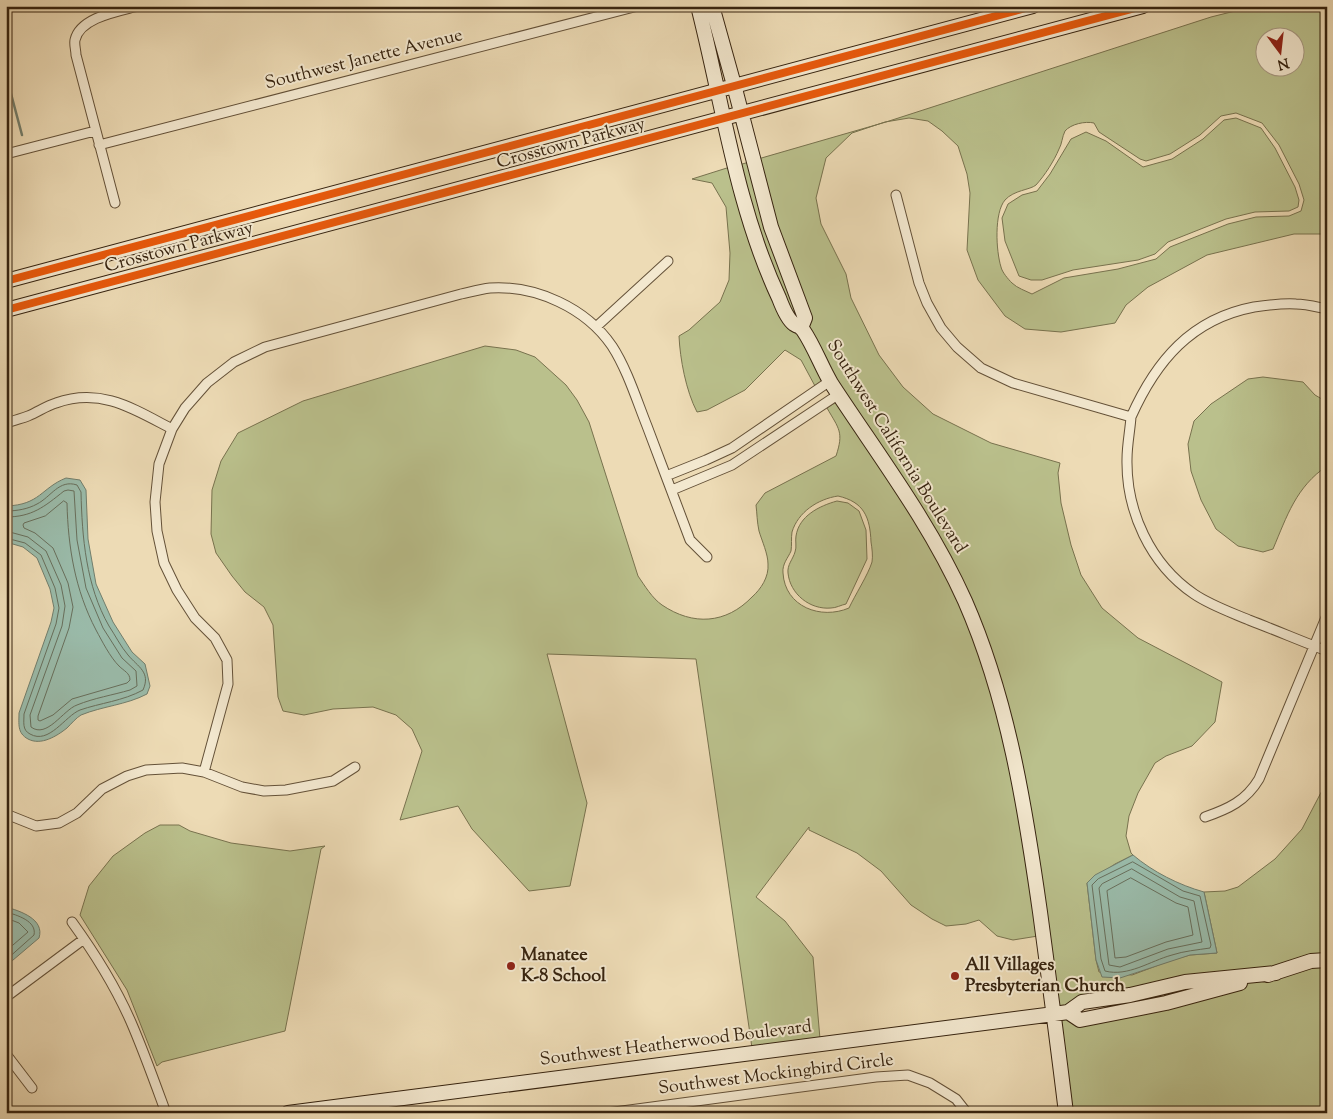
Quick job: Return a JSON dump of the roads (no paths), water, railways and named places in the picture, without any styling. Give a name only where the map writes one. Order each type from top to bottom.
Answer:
[{"type":"street","points":[[115,203],[76,55],[75,39],[81,29],[97,18],[138,6]]},
{"type":"street","name":"Southwest Janette Avenue","points":[[99,145],[638,6]]},
{"type":"street","name":"Southwest California Boulevard","points":[[698,6],[728,142],[752,226],[778,298],[791,322],[801,328],[830,381],[888,465],[938,544],[965,602],[990,668],[1006,723],[1021,790],[1035,877],[1066,1113]]},
{"type":"street","name":"Southwest California Boulevard","points":[[712,6],[771,227],[805,318],[801,328]]},
{"type":"street","name":"Crosstown Parkway","points":[[6,281],[1033,6]]},
{"type":"street","name":"Crosstown Parkway","points":[[6,310],[1143,6]]},
{"type":"street","points":[[6,154],[95,131]]},
{"type":"street","points":[[896,195],[919,283],[927,303],[941,328],[957,347],[980,368],[1013,383],[1131,417]]},
{"type":"street","points":[[596,327],[668,261]]},
{"type":"street","points":[[204,772],[228,684],[227,660],[215,638],[190,611],[164,563],[156,531],[155,502],[159,464],[172,429],[185,408],[207,383],[234,362],[265,347],[461,294],[490,288],[544,294],[574,311],[596,327],[612,347],[629,381],[690,540],[707,557]]},
{"type":"street","points":[[1327,309],[1298,304],[1274,304],[1241,310],[1219,318],[1192,333],[1172,350],[1142,392],[1131,417],[1126,458],[1130,495],[1141,531],[1156,557],[1171,574],[1193,594],[1220,608],[1327,651]]},
{"type":"street","points":[[666,476],[732,448],[830,381]]},
{"type":"street","points":[[672,490],[732,465],[839,394]]},
{"type":"street","points":[[6,424],[55,403],[72,398],[90,397],[108,399],[127,406],[172,429]]},
{"type":"street","points":[[1205,817],[1235,805],[1254,788],[1327,615]]},
{"type":"street","points":[[6,814],[36,826],[59,823],[77,813],[102,789],[127,776],[146,770],[182,768],[204,772],[242,787],[264,791],[286,790],[333,781],[355,767]]},
{"type":"street","points":[[72,922],[84,939],[131,1021],[166,1113]]},
{"type":"street","points":[[6,997],[84,939]]},
{"type":"street","name":"Southwest Heatherwood Boulevard","points":[[1068,1012],[1080,1020],[1175,1001],[1276,973],[1311,961],[1327,960]]},
{"type":"street","name":"Southwest Heatherwood Boulevard","points":[[288,1113],[1054,1014],[1068,1012],[1082,1002],[1130,995],[1185,982],[1276,973]]},
{"type":"street","points":[[1171,986],[1175,1001]]},
{"type":"street","points":[[6,1054],[32,1088]]},
{"type":"street","name":"Southwest Mockingbird Circle","points":[[607,1113],[876,1077],[908,1075],[930,1083],[956,1099],[967,1113]]},
{"type":"water","points":[[66,478],[80,480],[86,490],[88,539],[96,584],[113,622],[132,652],[145,664],[150,686],[147,694],[131,701],[81,715],[54,737],[43,741],[33,741],[24,737],[20,731],[19,713],[51,622],[54,608],[50,589],[37,558],[23,547],[6,542],[6,506],[26,503]]},
{"type":"water","points":[[1133,855],[1167,877],[1185,886],[1204,892],[1217,953],[1190,955],[1120,978],[1102,977],[1096,960],[1087,883],[1095,875]]},
{"type":"water","points":[[6,907],[30,917],[35,921],[40,931],[39,938],[6,966]]},
{"type":"waterway","points":[[6,75],[22,135]]},
{"type":"place","name":"Manatee K-8 School","points":[[511,966]]},
{"type":"place","name":"All Villages Presbyterian Church","points":[[955,976]]}]
